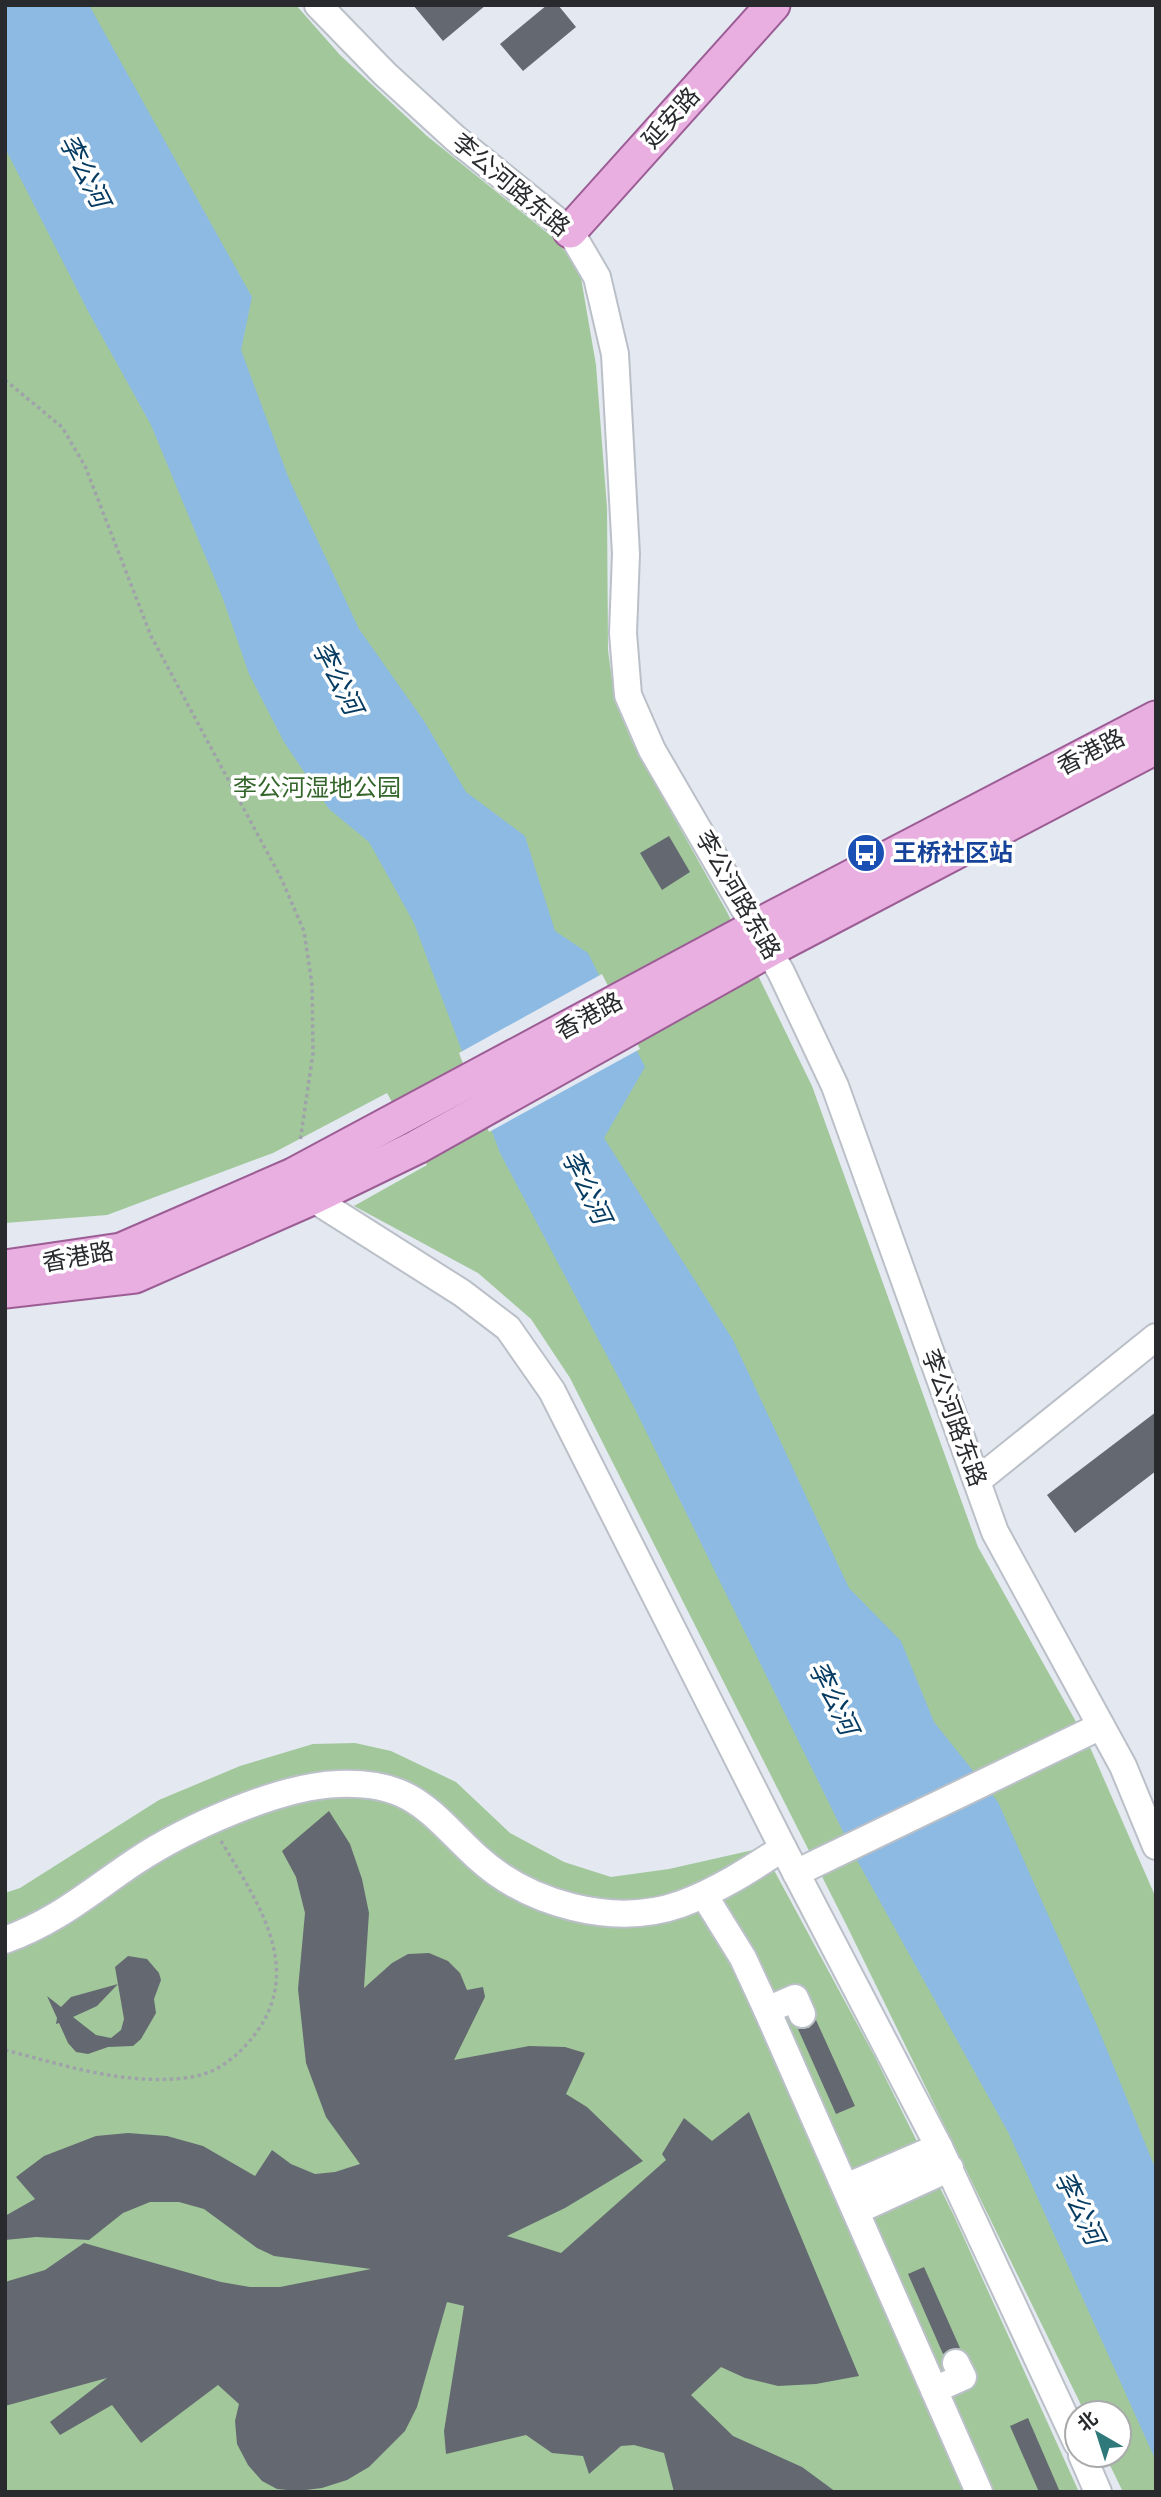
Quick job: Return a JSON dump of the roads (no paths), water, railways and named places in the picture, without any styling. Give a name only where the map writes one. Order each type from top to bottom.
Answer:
[{"type":"main road","name":"延安路","points":[[570,232],[773,5]]},
{"type":"main road","name":"香港路","points":[[5,1291],[135,1276],[303,1186],[399,1118],[677,985],[1156,718]]},
{"type":"main road","name":"香港路","points":[[763,938],[1156,747]]},
{"type":"main road","name":"香港路","points":[[5,1267],[121,1250],[417,1147],[677,985]]},
{"type":"street","name":"李公河路东路","points":[[318,5],[385,74],[456,139],[570,232],[597,277],[615,354],[626,554],[623,632],[628,695],[652,750],[763,938],[835,1086],[995,1532],[1123,1766],[1156,1846]]},
{"type":"street","points":[[303,1186],[462,1293],[508,1328],[552,1391],[783,1848],[944,2157],[1063,2413]]},
{"type":"street","points":[[976,1481],[1156,1337]]},
{"type":"street","points":[[796,1873],[1101,1727]]},
{"type":"street","points":[[5,1940],[48,1923],[139,1859],[209,1822],[303,1789],[336,1784],[368,1784],[395,1791],[422,1804],[491,1869],[523,1889],[561,1904],[603,1912],[643,1911],[678,1906],[704,1895],[783,1848]]},
{"type":"street","points":[[704,1895],[726,1928],[767,2010],[979,2492]]},
{"type":"street","points":[[767,2010],[795,1998],[802,2014]]},
{"type":"street","points":[[851,2199],[944,2157]]},
{"type":"street","points":[[934,2390],[963,2377],[956,2362]]},
{"type":"street","points":[[1088,2469],[1098,2492]]},
{"type":"water","name":"李公河","points":[[5,5],[89,5],[252,297],[241,350],[289,479],[359,629],[424,721],[466,792],[525,836],[555,931],[588,953],[645,1067],[604,1138],[733,1340],[849,1588],[901,1641],[934,1722],[998,1802],[1096,2023],[1156,2170],[1156,2461],[1133,2410],[1133,2399],[1128,2399],[1008,2132],[858,1862],[634,1407],[500,1153],[414,923],[369,842],[329,809],[284,742],[249,674],[223,599],[151,425],[89,313],[5,148]]},
{"type":"place","name":"王桥社区站","points":[[866,853]]},
{"type":"park label","name":"李公河湿地公园","points":[[317,788]]}]
